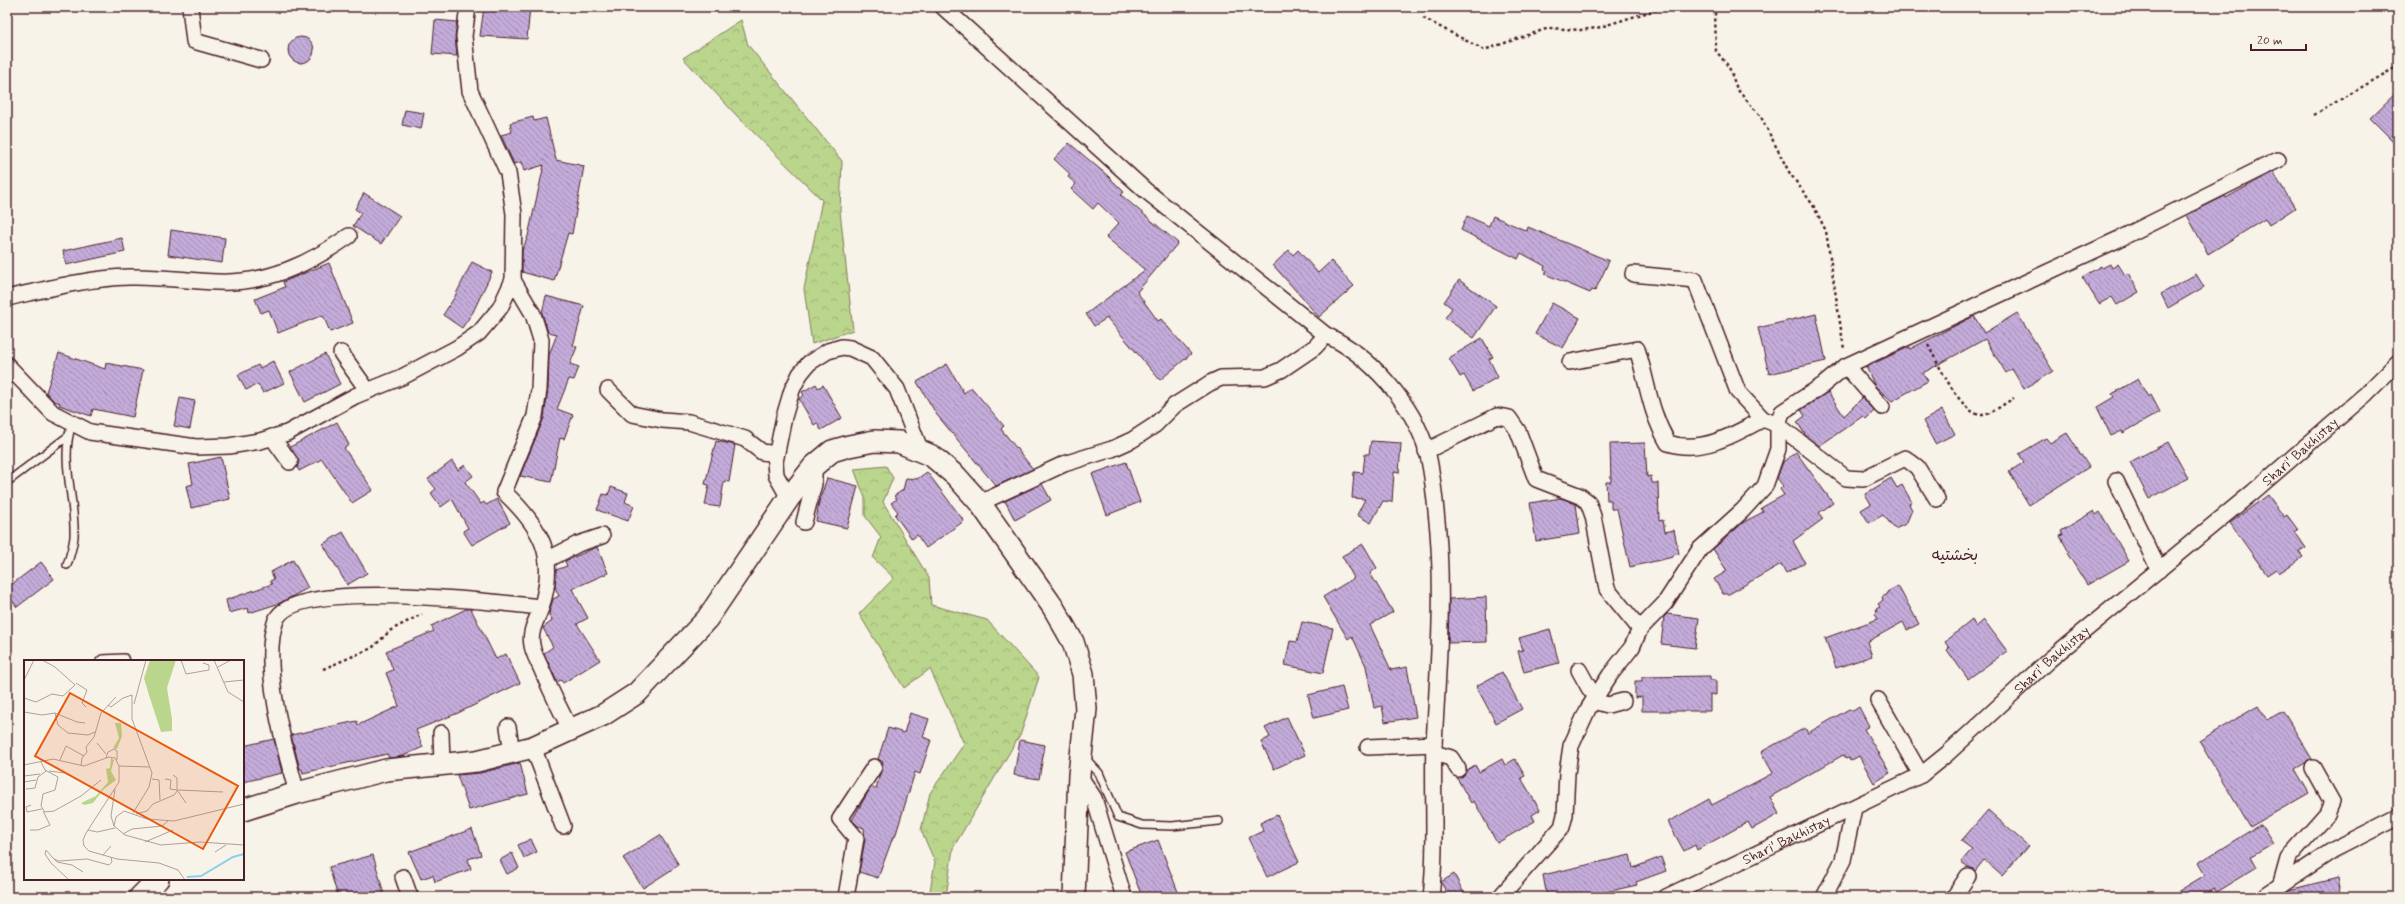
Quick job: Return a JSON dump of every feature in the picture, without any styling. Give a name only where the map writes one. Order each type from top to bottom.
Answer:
[{"type":"main road","points":[[244,810],[297,793],[386,770],[477,761],[533,747],[603,715],[636,693],[707,619],[789,498],[814,466],[832,451],[874,441],[899,442],[920,449],[932,456],[956,476],[980,503],[1053,607],[1073,642],[1083,674],[1086,709],[1082,755],[1078,775],[1074,897]]},
{"type":"main road","points":[[140,897],[157,880]]},
{"type":"street","points":[[190,7],[194,41],[261,60]]},
{"type":"street","points":[[7,365],[70,430],[196,447],[229,446],[287,433],[368,391],[402,377],[457,348],[479,333],[500,308],[513,280],[514,214],[508,173],[470,91],[464,36],[468,7]]},
{"type":"street","points":[[943,7],[1145,190],[1326,335],[1355,352],[1384,379],[1404,406],[1426,450],[1433,487],[1441,576],[1434,748],[1431,897]]},
{"type":"street","points":[[1500,897],[1562,827],[1565,815],[1567,773],[1571,746],[1575,734],[1594,699],[1632,647],[1640,629],[1665,603],[1700,549],[1742,511],[1765,486],[1778,449],[1778,425],[1782,412],[1823,385],[1846,366],[2112,242],[2278,160]]},
{"type":"street","points":[[7,298],[92,280],[130,277],[219,282],[257,279],[290,270],[324,253],[349,236]]},
{"type":"street","points":[[1633,274],[1695,280],[1738,392],[1762,419],[1778,425],[1846,478],[1856,480],[1863,479],[1905,458],[1918,467],[1937,499]]},
{"type":"street","points":[[513,280],[533,314],[541,340],[539,390],[535,416],[504,492],[534,527],[547,552],[547,577],[541,607],[531,632],[532,646],[557,705],[571,730]]},
{"type":"street","points":[[980,503],[1064,464],[1112,449],[1132,440],[1155,424],[1175,405],[1210,383],[1222,378],[1265,377],[1281,370],[1315,347],[1326,335]]},
{"type":"street","points":[[789,498],[776,475],[776,454],[790,396],[800,374],[809,363],[819,356],[842,347],[860,351],[872,358],[888,377],[897,389],[920,449]]},
{"type":"street","points":[[1570,362],[1637,349],[1650,404],[1661,431],[1668,443],[1680,447],[1704,446],[1762,419]]},
{"type":"street","points":[[341,353],[368,391]]},
{"type":"street","name":"Shari' Bakhistay","points":[[1666,897],[1921,775],[1947,754],[2049,660],[2159,570],[2366,394],[2398,362]]},
{"type":"street","points":[[1846,366],[1882,408]]},
{"type":"street","points":[[608,390],[632,414],[662,420],[689,422],[745,439],[762,452],[776,454]]},
{"type":"street","points":[[1426,450],[1497,416],[1510,418],[1518,431],[1536,479],[1580,496],[1588,502],[1607,589],[1640,629]]},
{"type":"street","points":[[272,437],[290,462]]},
{"type":"street","points":[[804,522],[814,484],[814,466]]},
{"type":"street","points":[[2116,481],[2159,570]]},
{"type":"street","points":[[547,560],[578,544],[602,536]]},
{"type":"street","points":[[297,793],[283,740],[276,700],[271,654],[276,619],[286,609],[297,603],[310,600],[378,595],[442,597],[541,607]]},
{"type":"street","points":[[1579,670],[1594,699],[1608,705],[1623,701]]},
{"type":"street","points":[[1878,700],[1921,775]]},
{"type":"street","points":[[508,727],[512,752]]},
{"type":"street","points":[[441,733],[442,764]]},
{"type":"street","points":[[533,747],[563,826]]},
{"type":"street","points":[[1368,747],[1434,748],[1451,758],[1458,769]]},
{"type":"street","points":[[846,897],[856,838],[840,819],[874,767]]},
{"type":"street","points":[[2281,883],[2288,858],[2327,814],[2332,802],[2313,768]]},
{"type":"street","points":[[1078,775],[1094,798],[1124,897]]},
{"type":"street","points":[[1824,897],[1843,860],[1854,808]]},
{"type":"street","points":[[2263,897],[2281,883],[2333,850],[2398,817]]},
{"type":"street","points":[[1954,897],[1968,876]]},
{"type":"street","points":[[403,877],[410,897]]},
{"type":"lane","points":[[7,482],[70,430]]},
{"type":"lane","points":[[68,565],[74,538],[67,465],[70,430]]},
{"type":"lane","points":[[101,660],[124,658],[125,660]]},
{"type":"lane","points":[[1082,755],[1099,773],[1118,817],[1142,825],[1172,826],[1219,821]]},
{"type":"path","points":[[1423,18],[1484,50],[1549,28],[1581,30],[1597,28],[1665,7]]},
{"type":"path","points":[[1713,7],[1715,11],[1716,51],[1729,67],[1737,89],[1761,117],[1788,172],[1813,205],[1826,231],[1846,366]]},
{"type":"path","points":[[2314,115],[2398,66]]},
{"type":"path","points":[[1920,332],[1962,405],[1974,413],[1984,415],[2014,398]]},
{"type":"path","points":[[323,669],[372,648],[391,630],[429,611],[442,597]]},
{"type":"green space","points":[[741,20],[748,45],[842,161],[840,211],[853,330],[812,344],[804,289],[822,200],[737,116],[683,58]]},
{"type":"green space","points":[[886,466],[893,478],[883,502],[929,578],[931,605],[987,620],[1039,677],[1021,733],[953,848],[946,897],[929,897],[935,862],[921,830],[930,793],[964,744],[930,669],[904,688],[859,614],[894,578],[873,558],[881,537],[865,516],[865,498],[854,469]]},
{"type":"building","points":[[484,7],[530,7],[527,39],[480,36]]},
{"type":"building","points":[[435,20],[457,22],[455,37],[457,56],[432,54]]},
{"type":"building","points":[[301,37],[311,40],[314,50],[311,60],[301,63],[291,60],[288,50],[291,40]]},
{"type":"building","points":[[2398,91],[2398,146],[2370,118]]},
{"type":"building","points":[[405,110],[424,113],[421,129],[402,125]]},
{"type":"building","points":[[533,117],[534,121],[546,118],[556,160],[584,166],[572,234],[568,233],[554,281],[522,272],[522,251],[528,236],[544,165],[524,171],[521,162],[514,164],[501,135],[512,132],[510,123]]},
{"type":"building","points":[[1069,143],[1108,176],[1124,192],[1121,195],[1178,243],[1137,292],[1158,321],[1161,319],[1191,354],[1160,380],[1107,318],[1094,326],[1086,314],[1145,270],[1106,237],[1119,223],[1098,203],[1093,209],[1071,189],[1076,184],[1068,177],[1070,174],[1054,159]]},
{"type":"building","points":[[2273,172],[2295,208],[2269,225],[2265,219],[2208,254],[2187,215],[2225,196],[2226,198]]},
{"type":"building","points":[[364,193],[400,216],[381,244],[353,226],[361,213],[355,209]]},
{"type":"building","points":[[1467,216],[1489,226],[1493,216],[1527,231],[1528,227],[1609,261],[1595,291],[1592,290],[1590,293],[1545,274],[1547,271],[1544,269],[1545,266],[1521,253],[1518,259],[1461,230]]},
{"type":"building","points":[[171,230],[225,238],[222,263],[168,255]]},
{"type":"building","points":[[122,238],[125,252],[66,265],[63,251]]},
{"type":"building","points":[[1289,250],[1293,255],[1298,250],[1318,273],[1331,261],[1354,286],[1319,317],[1273,265]]},
{"type":"building","points":[[472,262],[492,272],[473,312],[462,328],[443,315],[454,298]]},
{"type":"building","points":[[329,263],[353,323],[330,332],[323,315],[278,333],[269,310],[261,313],[255,299],[285,287],[283,282]]},
{"type":"building","points":[[2110,264],[2112,268],[2118,264],[2125,275],[2128,273],[2139,292],[2117,305],[2112,297],[2099,304],[2082,277],[2101,266],[2102,268]]},
{"type":"building","points":[[2196,274],[2204,287],[2168,308],[2161,294]]},
{"type":"building","points":[[1459,280],[1496,306],[1474,338],[1445,318],[1452,308],[1444,302]]},
{"type":"building","points":[[546,296],[584,306],[573,346],[577,347],[570,364],[579,367],[574,380],[569,379],[557,409],[573,415],[564,439],[560,438],[551,482],[520,476],[544,418],[548,389],[549,355],[557,334],[548,332],[542,313]]},
{"type":"building","points":[[1552,303],[1580,318],[1563,348],[1535,334]]},
{"type":"building","points":[[2017,313],[2053,371],[2024,389],[2012,369],[2006,373],[1985,339],[1923,373],[1928,381],[1892,401],[1875,386],[1866,367],[1909,347],[1910,349],[1974,316],[1984,333]]},
{"type":"building","points":[[1816,314],[1826,361],[1769,374],[1758,328]]},
{"type":"building","points":[[1482,338],[1493,357],[1489,359],[1498,377],[1473,391],[1464,375],[1460,377],[1449,358]]},
{"type":"building","points":[[59,353],[105,369],[106,363],[143,370],[133,417],[93,409],[91,416],[59,405],[60,403],[54,401],[46,392]]},
{"type":"building","points":[[325,354],[340,384],[305,402],[290,372]]},
{"type":"building","points":[[273,361],[284,383],[263,393],[258,384],[246,390],[238,375],[258,365],[260,368]]},
{"type":"building","points":[[947,364],[964,393],[971,387],[1004,426],[1001,429],[1033,469],[996,486],[937,415],[917,382]]},
{"type":"building","points":[[2138,379],[2148,397],[2151,395],[2160,412],[2123,433],[2122,431],[2111,436],[2097,407],[2114,397],[2112,394]]},
{"type":"building","points":[[816,384],[818,388],[823,385],[842,418],[821,430],[817,423],[814,425],[799,399],[804,395],[802,392]]},
{"type":"building","points":[[1828,392],[1844,416],[1862,398],[1874,411],[1866,419],[1863,416],[1819,446],[1806,436],[1797,422],[1805,416],[1801,410]]},
{"type":"building","points":[[180,398],[195,401],[190,429],[174,426]]},
{"type":"building","points":[[1942,410],[1955,434],[1935,444],[1923,421]]},
{"type":"building","points":[[337,422],[349,445],[344,448],[373,490],[352,503],[322,459],[299,471],[297,467],[299,461],[290,447]]},
{"type":"building","points":[[2067,433],[2089,467],[2029,505],[2009,472],[2024,462],[2019,454],[2046,438],[2050,443]]},
{"type":"building","points":[[716,441],[735,445],[729,482],[724,481],[720,507],[705,505],[709,485],[705,484]]},
{"type":"building","points":[[1371,441],[1401,443],[1399,473],[1394,472],[1392,502],[1383,501],[1371,523],[1357,515],[1365,499],[1352,498],[1354,472],[1363,473],[1365,454],[1369,454]]},
{"type":"building","points":[[2168,442],[2188,478],[2149,499],[2130,462]]},
{"type":"building","points":[[1645,443],[1647,477],[1651,476],[1652,483],[1658,483],[1659,521],[1663,520],[1665,532],[1674,530],[1679,554],[1673,555],[1673,557],[1630,567],[1617,509],[1611,509],[1611,500],[1607,500],[1606,482],[1611,482],[1610,444]]},
{"type":"building","points":[[1796,452],[1833,503],[1819,513],[1823,519],[1793,541],[1805,563],[1786,573],[1781,564],[1729,594],[1723,594],[1714,579],[1727,571],[1713,549],[1744,522],[1763,512],[1761,508],[1784,495],[1780,489],[1783,486],[1777,478],[1783,462]]},
{"type":"building","points":[[221,457],[230,499],[191,508],[186,486],[193,484],[189,464]]},
{"type":"building","points":[[452,461],[458,470],[465,465],[473,476],[465,482],[481,504],[484,502],[486,505],[497,499],[510,523],[472,545],[463,531],[468,528],[452,499],[441,507],[431,493],[436,489],[428,479]]},
{"type":"building","points":[[1126,462],[1140,502],[1107,515],[1092,474]]},
{"type":"building","points":[[927,472],[964,521],[926,548],[917,535],[912,539],[895,515],[898,512],[891,503],[897,499],[894,496],[903,490],[906,478],[917,479]]},
{"type":"building","points":[[827,478],[858,486],[847,528],[816,521],[819,502]]},
{"type":"building","points":[[1891,478],[1897,488],[1902,485],[1912,502],[1909,504],[1912,510],[1906,524],[1895,529],[1883,515],[1869,523],[1861,510],[1871,504],[1865,494]]},
{"type":"building","points":[[1042,484],[1051,500],[1015,520],[1005,501]]},
{"type":"building","points":[[611,487],[628,493],[625,502],[634,506],[628,521],[597,510],[603,494],[608,495]]},
{"type":"building","points":[[2268,495],[2284,517],[2287,515],[2298,530],[2295,532],[2306,548],[2299,552],[2303,557],[2279,573],[2276,569],[2267,575],[2230,523]]},
{"type":"building","points":[[1561,498],[1576,504],[1580,534],[1536,541],[1530,503]]},
{"type":"building","points":[[2094,511],[2096,515],[2100,512],[2129,561],[2087,585],[2067,553],[2069,552],[2060,536],[2063,535],[2061,531]]},
{"type":"building","points":[[343,532],[367,573],[347,585],[323,544]]},
{"type":"building","points":[[1363,544],[1377,568],[1370,573],[1393,612],[1370,625],[1391,670],[1407,667],[1416,717],[1385,722],[1382,706],[1374,708],[1366,666],[1352,636],[1348,639],[1323,597],[1354,578],[1342,556]]},
{"type":"building","points":[[597,547],[608,573],[572,589],[588,618],[577,624],[600,660],[563,683],[561,680],[557,682],[544,653],[553,647],[543,628],[552,621],[549,614],[553,599],[559,596],[555,587],[556,570],[567,566],[565,561]]},
{"type":"building","points":[[293,560],[308,588],[280,603],[249,613],[248,608],[229,613],[226,600],[272,584],[270,581],[274,579],[271,572]]},
{"type":"building","points":[[41,562],[54,579],[17,607],[7,594],[7,588]]},
{"type":"building","points":[[1898,586],[1919,624],[1907,630],[1903,622],[1867,642],[1872,656],[1836,668],[1825,638],[1878,619],[1875,614],[1877,612],[1876,609],[1880,607],[1878,604],[1883,600],[1882,597],[1888,594],[1887,592]]},
{"type":"building","points":[[1486,597],[1487,642],[1448,643],[1449,599]]},
{"type":"building","points":[[466,609],[471,609],[496,659],[506,654],[520,683],[458,713],[416,730],[423,747],[403,756],[389,758],[387,754],[303,773],[302,769],[300,769],[291,735],[357,721],[358,725],[399,706],[386,673],[393,670],[386,651],[434,631],[431,626]]},
{"type":"building","points":[[1667,614],[1699,618],[1695,648],[1661,644],[1664,617]]},
{"type":"building","points":[[1972,620],[1976,627],[1984,620],[2007,651],[1968,679],[1947,650],[1949,648],[1945,642]]},
{"type":"building","points":[[1302,622],[1333,628],[1323,673],[1285,665],[1290,641],[1297,642]]},
{"type":"building","points":[[1550,629],[1559,663],[1524,672],[1518,651],[1523,650],[1519,638]]},
{"type":"building","points":[[1502,672],[1522,709],[1496,723],[1476,686]]},
{"type":"building","points":[[1710,676],[1710,680],[1716,680],[1716,695],[1710,694],[1710,711],[1642,711],[1642,697],[1635,698],[1635,681],[1642,681],[1642,677]]},
{"type":"building","points":[[1342,687],[1348,710],[1314,718],[1308,695]]},
{"type":"building","points":[[2258,706],[2267,720],[2283,711],[2312,759],[2295,769],[2309,793],[2250,827],[2199,741]]},
{"type":"building","points":[[1859,707],[1869,726],[1864,729],[1890,773],[1874,783],[1859,756],[1850,761],[1849,758],[1846,759],[1843,755],[1770,797],[1779,814],[1752,829],[1748,822],[1697,850],[1695,845],[1684,851],[1668,822],[1709,799],[1712,805],[1773,773],[1761,752],[1805,728],[1808,733],[1849,709],[1853,711]]},
{"type":"building","points":[[910,713],[929,719],[923,737],[931,740],[920,774],[915,772],[895,837],[893,837],[878,878],[859,872],[865,840],[864,828],[858,826],[852,820],[871,787],[876,789],[883,762],[878,759],[888,728],[904,733]]},
{"type":"building","points":[[1287,717],[1305,755],[1274,769],[1261,742],[1270,737],[1265,728]]},
{"type":"building","points":[[274,739],[282,773],[244,782],[244,746]]},
{"type":"building","points":[[1020,740],[1045,745],[1039,779],[1014,775]]},
{"type":"building","points":[[1502,759],[1505,765],[1515,759],[1525,776],[1521,778],[1540,810],[1532,815],[1535,821],[1497,843],[1474,801],[1471,803],[1457,778],[1463,776],[1467,770],[1475,765],[1479,772]]},
{"type":"building","points":[[520,763],[528,794],[469,810],[457,775],[480,773]]},
{"type":"building","points":[[1988,810],[2028,846],[2002,876],[1984,860],[1975,871],[1961,862],[1972,849],[1961,841]]},
{"type":"building","points":[[1277,815],[1299,862],[1267,877],[1248,838],[1263,831],[1260,823]]},
{"type":"building","points":[[2261,824],[2273,843],[2251,856],[2257,867],[2216,892],[2213,889],[2201,897],[2169,897],[2205,875],[2198,863]]},
{"type":"building","points":[[472,829],[481,855],[468,859],[471,869],[435,882],[433,875],[421,879],[409,852]]},
{"type":"building","points":[[660,835],[679,865],[643,888],[623,858]]},
{"type":"building","points":[[531,839],[537,852],[524,858],[518,845]]},
{"type":"building","points":[[1158,840],[1180,897],[1142,897],[1125,852]]},
{"type":"building","points":[[512,853],[519,868],[507,874],[500,860]]},
{"type":"building","points":[[373,855],[384,894],[372,897],[338,897],[329,867]]},
{"type":"building","points":[[1630,855],[1633,868],[1661,857],[1666,871],[1636,882],[1637,885],[1584,897],[1547,897],[1543,875]]},
{"type":"building","points":[[1454,874],[1466,897],[1449,897],[1441,882]]},
{"type":"building","points":[[2337,878],[2341,897],[2283,897],[2283,895],[2289,890]]},
{"type":"district","name":"بخشتيه","points":[[1955,554]]}]
